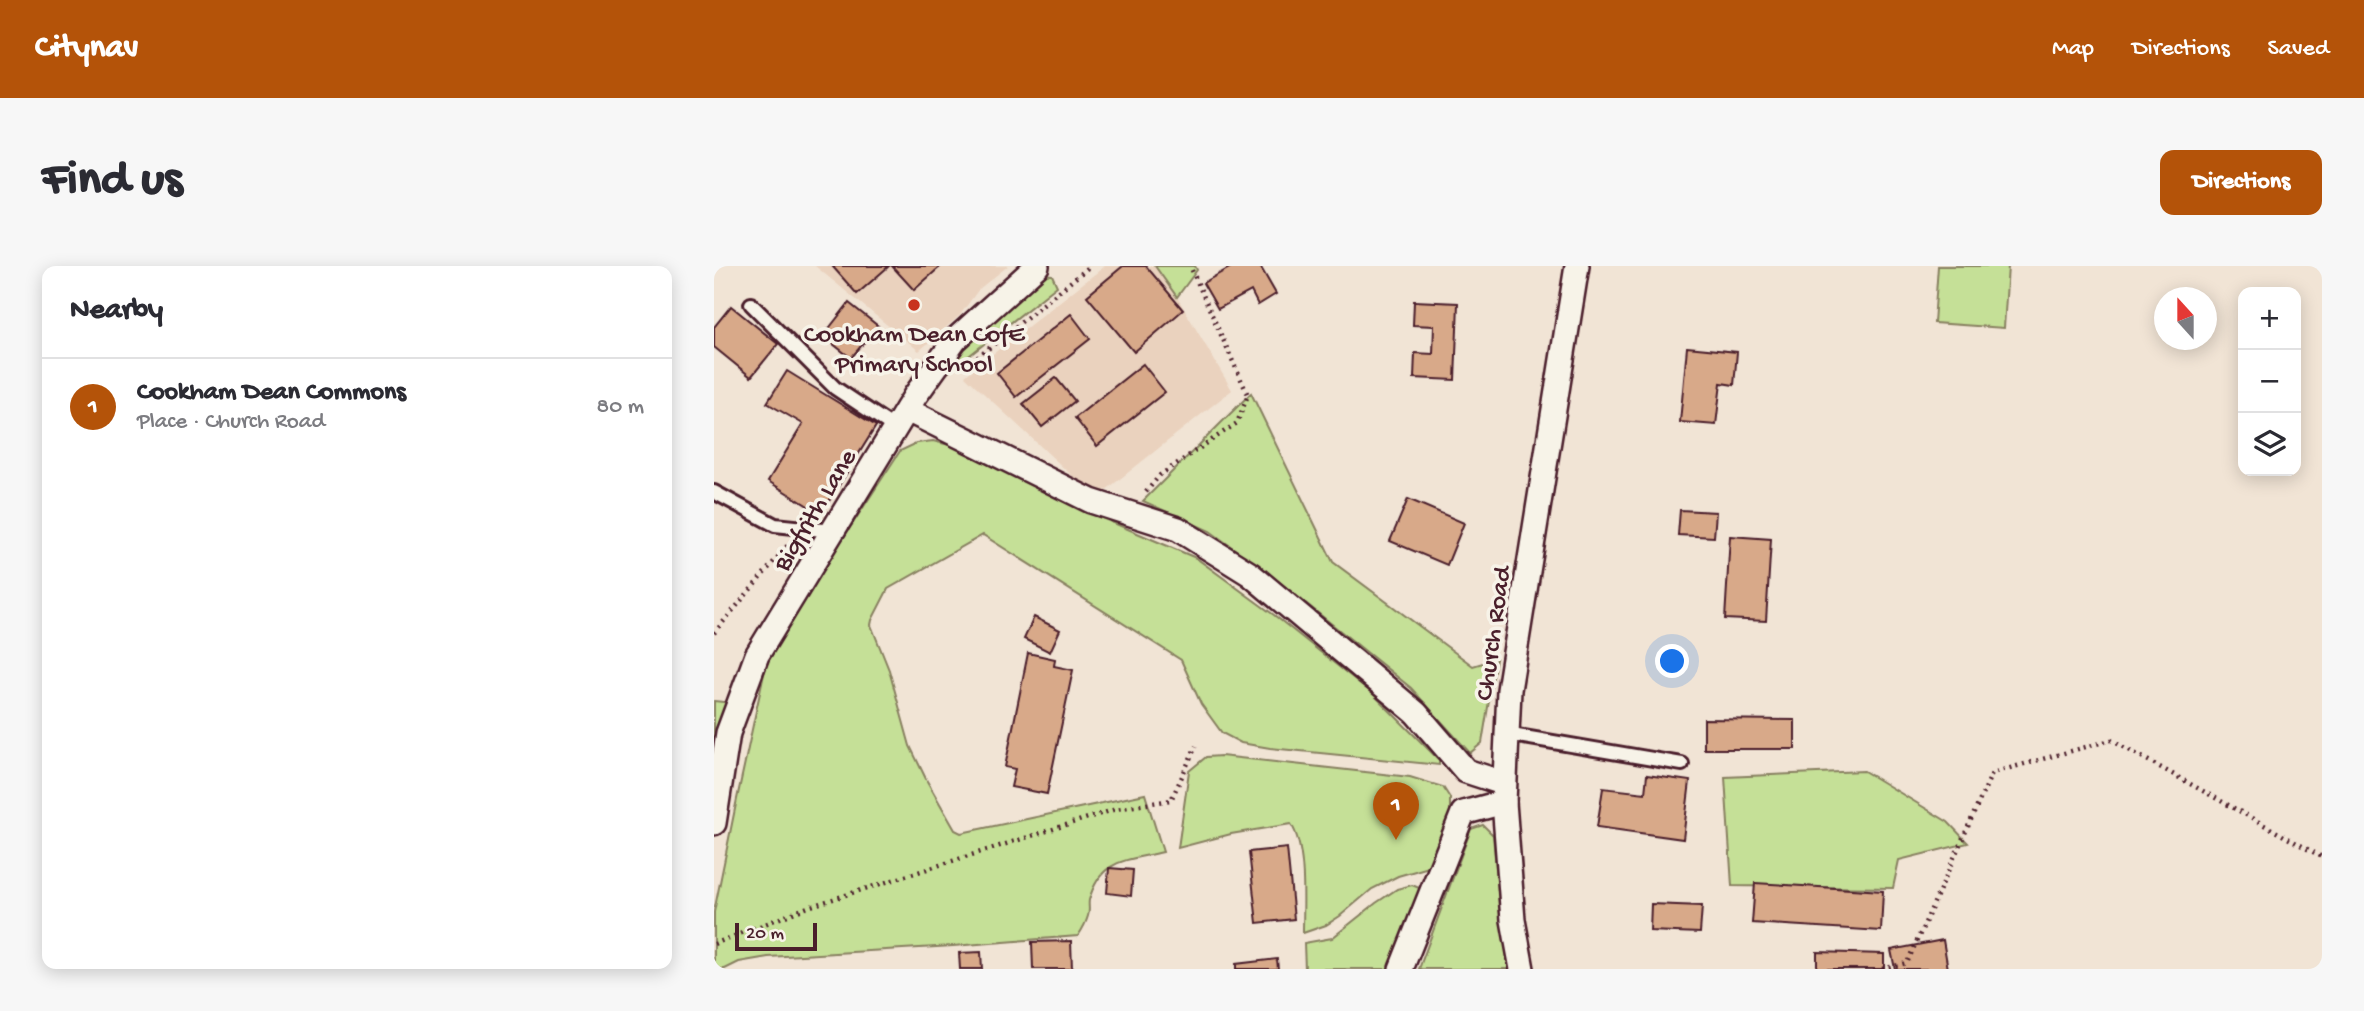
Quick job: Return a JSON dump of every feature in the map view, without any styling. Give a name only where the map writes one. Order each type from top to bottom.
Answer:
[{"type":"street","name":"Bigfrith Lane","points":[[714,824],[728,733],[757,655],[901,419],[956,340],[1037,266]]},
{"type":"street","name":"Church Road","points":[[1521,969],[1513,920],[1504,792],[1509,690],[1577,266]]},
{"type":"street","points":[[901,419],[1091,501],[1178,529],[1250,574],[1416,713],[1466,771],[1504,792]]},
{"type":"street","points":[[1401,969],[1463,813],[1504,792]]},
{"type":"lane","points":[[751,303],[835,388],[901,419]]},
{"type":"lane","points":[[714,492],[775,525],[833,531]]},
{"type":"lane","points":[[1506,734],[1682,764]]},
{"type":"path","points":[[970,364],[1090,266]]},
{"type":"path","points":[[1128,513],[1160,475],[1237,422],[1248,395],[1191,266]]},
{"type":"path","points":[[714,633],[802,528]]},
{"type":"path","points":[[1882,969],[1907,963],[1992,773],[2111,740],[2322,858]]},
{"type":"path","points":[[714,944],[808,907],[1077,821],[1116,809],[1171,800],[1196,746]]},
{"type":"shaded area","name":"Cookham Dean CofE Primary School","points":[[815,266],[1008,266],[979,289],[960,315],[919,351]]},
{"type":"shaded area","points":[[1105,266],[1155,266],[1177,297],[1232,390],[1096,498],[965,376]]},
{"type":"green space","points":[[1155,266],[1195,266],[1197,270],[1177,297]]},
{"type":"green space","points":[[1938,266],[2008,266],[2004,328],[1934,323]]},
{"type":"green space","points":[[1041,274],[1052,275],[1057,286],[931,386],[941,369]]},
{"type":"green space","points":[[1251,393],[1333,562],[1473,666],[1496,659],[1482,743],[1470,753],[1411,688],[1282,584],[1210,531],[1143,501]]},
{"type":"green space","points":[[933,441],[966,449],[1069,504],[1196,558],[1274,615],[1373,694],[1439,760],[1439,765],[1241,743],[1222,733],[1201,704],[1181,660],[983,535],[888,589],[872,620],[871,625],[889,670],[910,746],[927,781],[955,830],[961,833],[1145,794],[1163,852],[1126,860],[1100,876],[1089,900],[1087,919],[1078,936],[768,957],[739,962],[725,969],[714,969],[714,912],[764,674],[776,635],[800,591],[842,540],[900,451],[917,443]]},
{"type":"green space","points":[[714,701],[733,703],[714,790]]},
{"type":"green space","points":[[1221,756],[1410,777],[1443,787],[1450,798],[1450,814],[1429,867],[1398,876],[1372,889],[1326,925],[1303,933],[1302,861],[1291,824],[1231,834],[1178,848],[1189,771],[1206,757]]},
{"type":"green space","points":[[1864,771],[1948,822],[1968,843],[1899,860],[1893,888],[1732,886],[1725,777]]},
{"type":"green space","points":[[1483,825],[1493,835],[1500,913],[1509,969],[1419,969],[1471,829]]},
{"type":"green space","points":[[1412,885],[1424,890],[1395,969],[1305,969],[1304,943],[1332,938],[1397,889]]},
{"type":"building","points":[[889,266],[857,294],[833,267]]},
{"type":"building","points":[[892,266],[941,266],[914,290]]},
{"type":"building","points":[[1123,266],[1146,266],[1183,310],[1134,352],[1087,296]]},
{"type":"building","points":[[1233,266],[1260,266],[1276,294],[1258,305],[1251,291],[1218,309],[1203,283]]},
{"type":"building","points":[[1414,301],[1458,303],[1455,380],[1414,378],[1415,353],[1433,354],[1434,326],[1413,325]]},
{"type":"building","points":[[849,303],[878,326],[851,358],[823,336]]},
{"type":"building","points":[[731,306],[778,344],[751,377],[714,347],[714,327]]},
{"type":"building","points":[[1071,314],[1090,339],[1016,397],[997,373]]},
{"type":"building","points":[[1687,347],[1737,352],[1734,385],[1721,383],[1716,425],[1680,422]]},
{"type":"building","points":[[1143,364],[1165,392],[1097,446],[1075,418]]},
{"type":"building","points":[[787,371],[876,426],[821,514],[768,481],[803,424],[767,403]]},
{"type":"building","points":[[1056,378],[1075,401],[1042,427],[1023,404]]},
{"type":"building","points":[[1408,499],[1464,523],[1447,565],[1390,541]]},
{"type":"building","points":[[1680,510],[1716,512],[1714,537],[1678,535]]},
{"type":"building","points":[[1730,536],[1771,539],[1766,621],[1725,619]]},
{"type":"building","points":[[1034,617],[1060,630],[1050,652],[1024,639]]},
{"type":"building","points":[[1028,653],[1055,659],[1054,666],[1073,670],[1047,794],[1011,787],[1015,769],[1005,767]]},
{"type":"building","points":[[1704,719],[1795,720],[1795,749],[1704,749]]},
{"type":"building","points":[[1647,775],[1690,781],[1683,839],[1597,827],[1603,788],[1645,793]]},
{"type":"building","points":[[1287,848],[1294,919],[1257,923],[1249,852]]},
{"type":"building","points":[[1109,868],[1133,870],[1131,896],[1107,893]]},
{"type":"building","points":[[1755,883],[1883,891],[1881,931],[1752,923]]},
{"type":"building","points":[[1651,904],[1702,906],[1700,933],[1650,931]]},
{"type":"building","points":[[1943,940],[1948,969],[1895,969],[1891,950]]},
{"type":"building","points":[[1071,941],[1072,969],[1033,969],[1032,942]]},
{"type":"building","points":[[981,952],[982,969],[960,969],[959,953]]},
{"type":"building","points":[[1817,952],[1884,954],[1884,969],[1817,969]]},
{"type":"building","points":[[1277,959],[1278,969],[1236,969],[1236,964]]},
{"type":"place","name":"Cookham Dean CofE Primary School","points":[[914,305]]},
{"type":"place","name":"Cookham Dean Commons","points":[[1396,840]]}]
